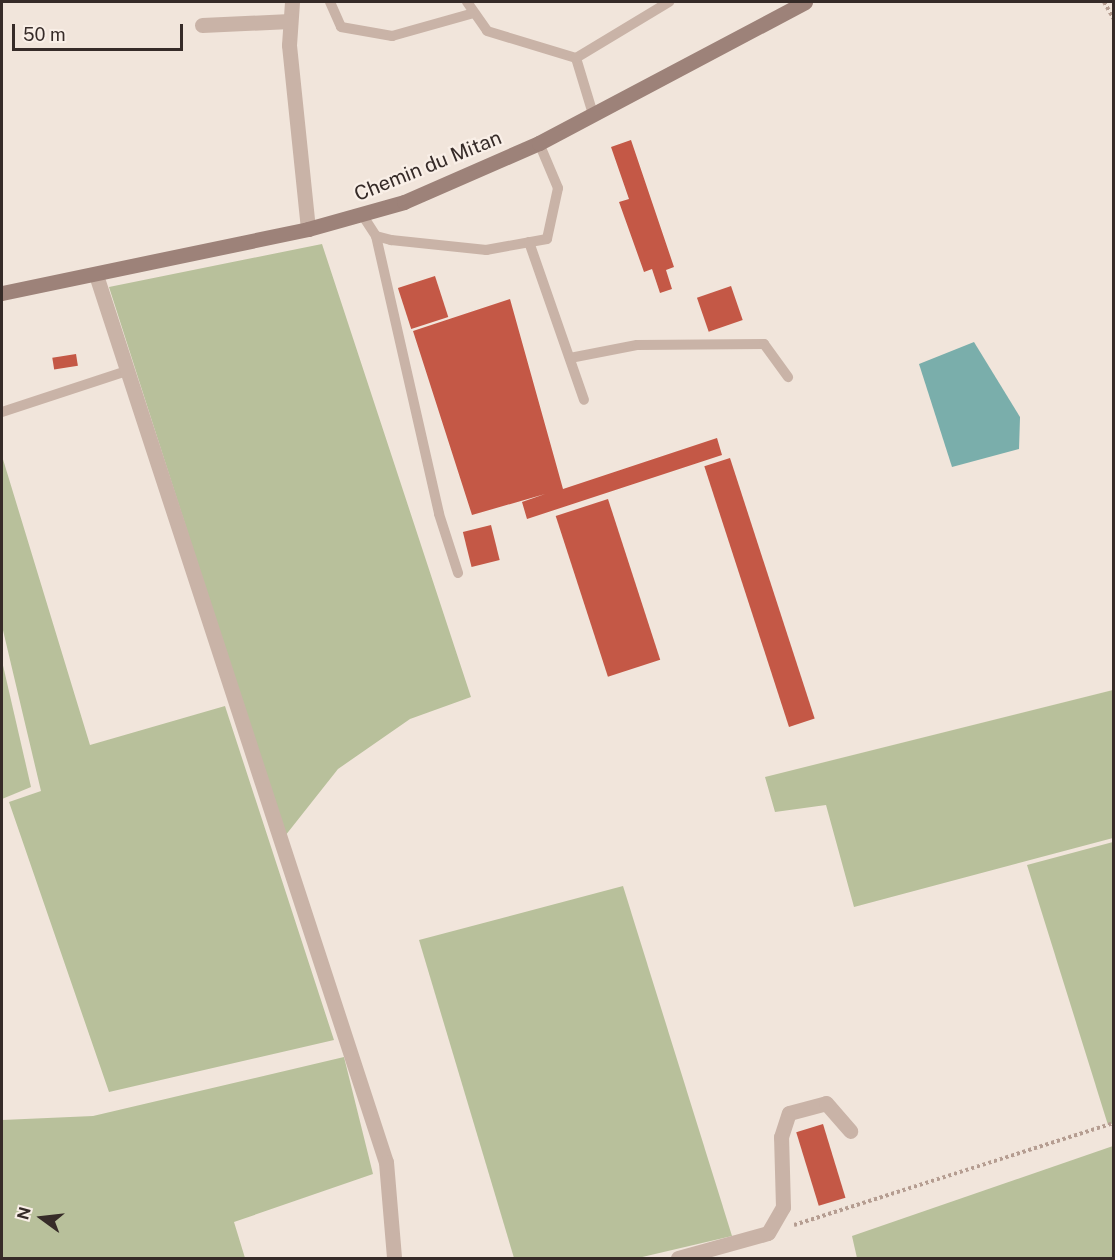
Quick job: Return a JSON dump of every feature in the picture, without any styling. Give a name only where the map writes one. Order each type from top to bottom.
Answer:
[{"type":"street","points":[[292,2],[291,21],[308,230]]},
{"type":"street","name":"Chemin du Mitan","points":[[2,293],[308,230],[363,216],[539,143],[805,2]]},
{"type":"street","points":[[202,25],[291,21]]},
{"type":"street","points":[[96,275],[386,1162],[394,1258]]},
{"type":"street","points":[[678,1258],[768,1233],[783,1207],[781,1137],[789,1113],[826,1103],[850,1131]]},
{"type":"lane","points":[[330,2],[340,27],[392,36],[474,13]]},
{"type":"lane","points":[[467,2],[487,31],[576,58],[669,2]]},
{"type":"lane","points":[[576,58],[593,114]]},
{"type":"lane","points":[[376,236],[486,250],[547,239],[558,188],[539,143]]},
{"type":"lane","points":[[363,216],[376,236],[438,514],[458,573]]},
{"type":"lane","points":[[529,242],[584,400]]},
{"type":"lane","points":[[570,358],[637,345],[764,344],[788,377]]},
{"type":"lane","points":[[2,412],[127,371]]},
{"type":"path","points":[[1104,2],[1113,19]]},
{"type":"path","points":[[768,1233],[1113,1123]]},
{"type":"green space","points":[[322,244],[471,697],[410,719],[338,769],[285,836],[109,287]]},
{"type":"green space","points":[[2,456],[90,745],[225,706],[334,1040],[109,1092],[9,802],[41,791],[2,626]]},
{"type":"green space","points":[[2,661],[31,787],[2,799]]},
{"type":"green space","points":[[1113,690],[1113,838],[854,907],[826,805],[775,812],[765,777]]},
{"type":"green space","points":[[1113,842],[1114,1123],[1108,1125],[1027,865]]},
{"type":"green space","points":[[623,886],[732,1236],[638,1258],[514,1258],[419,940]]},
{"type":"green space","points":[[344,1057],[373,1174],[234,1222],[245,1258],[2,1258],[2,1120],[93,1116]]},
{"type":"green space","points":[[1113,1146],[1113,1258],[857,1258],[852,1236]]},
{"type":"water","points":[[974,342],[1020,417],[1019,449],[952,467],[919,364]]},
{"type":"building","points":[[631,140],[674,267],[666,270],[672,289],[660,293],[652,269],[644,272],[619,202],[629,199],[611,147]]},
{"type":"building","points":[[435,276],[448,317],[411,329],[398,288]]},
{"type":"building","points":[[731,286],[743,320],[709,332],[697,298]]},
{"type":"building","points":[[510,299],[563,489],[717,438],[722,455],[527,519],[522,502],[545,494],[472,515],[413,331]]},
{"type":"building","points":[[76,354],[78,366],[54,370],[52,358]]},
{"type":"building","points":[[730,458],[815,719],[789,727],[704,466]]},
{"type":"building","points":[[608,499],[660,660],[608,677],[556,516]]},
{"type":"building","points":[[491,525],[500,560],[472,567],[463,532]]},
{"type":"building","points":[[823,1124],[846,1198],[819,1206],[796,1132]]}]
